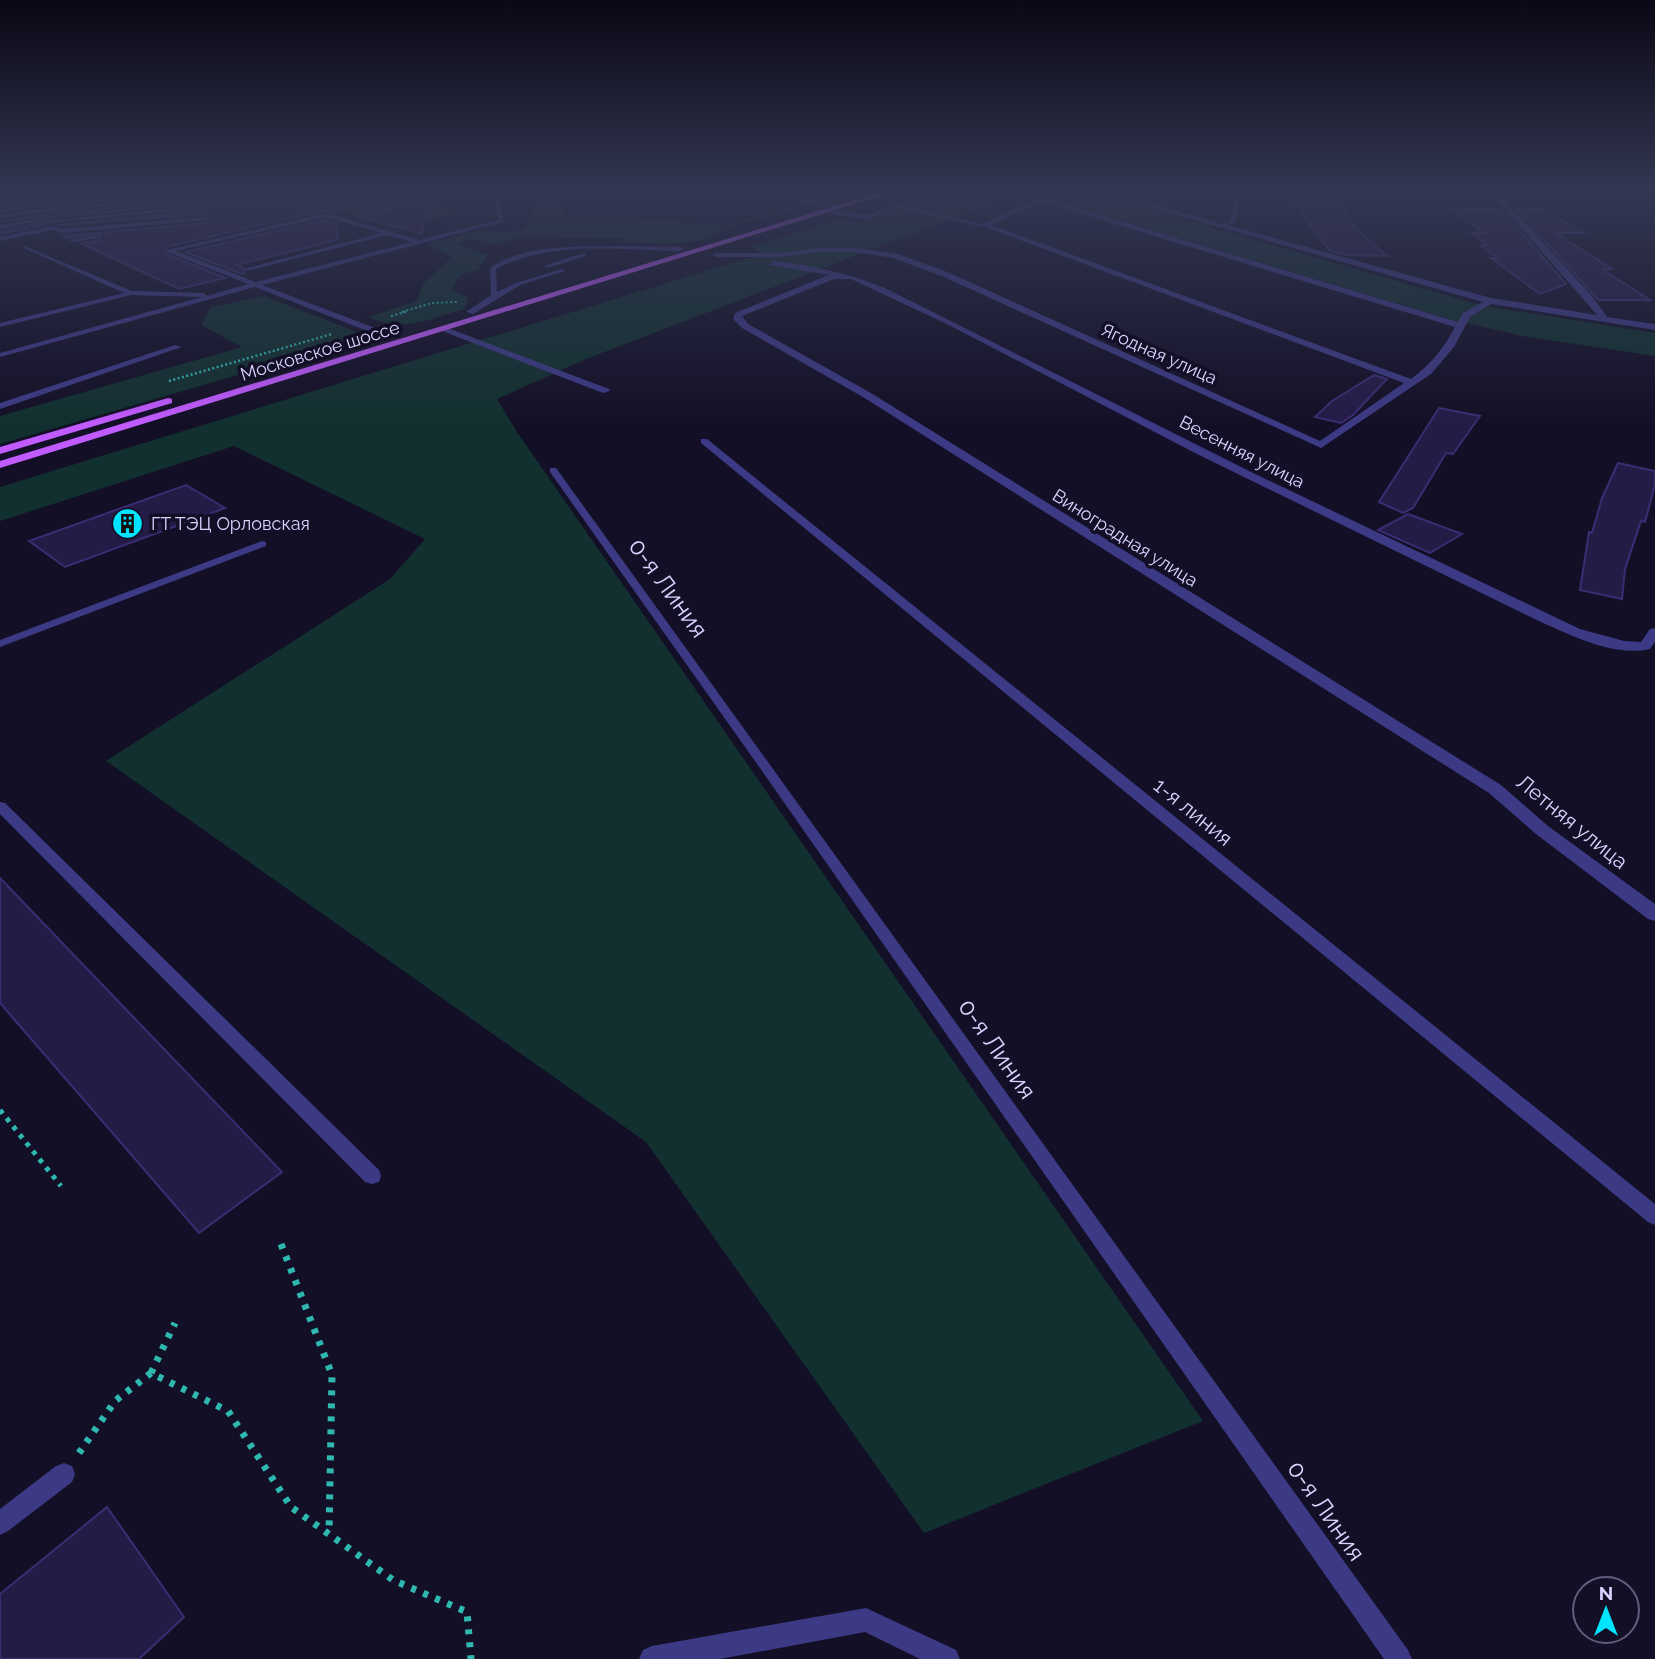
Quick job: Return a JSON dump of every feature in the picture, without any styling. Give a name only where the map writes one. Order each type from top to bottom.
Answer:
[{"type":"main road","name":"Московское шоссе","points":[[0,451],[612,269]]},
{"type":"main road","name":"Московское шоссе","points":[[0,465],[642,269]]},
{"type":"street","name":"Весенняя улица","points":[[820,269],[852,277],[911,304],[1285,494],[1551,620],[1615,644],[1636,647],[1650,643],[1655,632]]},
{"type":"street","name":"Ягодная улица","points":[[929,269],[1321,446],[1413,383]]},
{"type":"street","points":[[1105,269],[1413,383],[1438,361],[1462,326],[1466,315],[1490,301]]},
{"type":"street","points":[[1277,269],[1462,326]]},
{"type":"street","points":[[1376,269],[1490,301],[1655,327]]},
{"type":"street","points":[[1563,269],[1605,320]]},
{"type":"street","name":"Виноградная улица","points":[[837,275],[744,311],[737,317],[745,326],[867,395],[1495,789]]},
{"type":"street","name":"Летняя улица","points":[[1495,789],[1542,830],[1655,914]]},
{"type":"lane","points":[[77,269],[131,293]]},
{"type":"lane","points":[[215,269],[388,337]]},
{"type":"lane","points":[[248,269],[274,279]]},
{"type":"lane","points":[[0,355],[311,269]]},
{"type":"lane","points":[[493,269],[494,296]]},
{"type":"lane","points":[[470,312],[518,284],[562,271],[557,269]]},
{"type":"lane","points":[[0,325],[131,293],[219,295]]},
{"type":"lane","points":[[445,329],[606,391]]},
{"type":"lane","points":[[0,406],[178,347]]},
{"type":"lane","name":"1-я линия","points":[[704,442],[1655,1216]]},
{"type":"lane","name":"0-я Линия","points":[[552,470],[760,758],[1399,1659]]},
{"type":"lane","points":[[0,644],[262,544]]},
{"type":"lane","points":[[0,806],[372,1176]]},
{"type":"lane","points":[[0,1523],[64,1474]]},
{"type":"lane","points":[[652,1659],[866,1620],[947,1659]]},
{"type":"path","points":[[0,1110],[61,1186]]},
{"type":"path","points":[[281,1244],[332,1375],[329,1534]]},
{"type":"path","points":[[64,1474],[115,1401],[150,1374],[175,1323]]},
{"type":"path","points":[[150,1374],[229,1411],[291,1507],[393,1580],[467,1612],[471,1659]]},
{"type":"green space","points":[[439,269],[478,269],[460,275],[452,290],[469,298],[464,309],[405,324],[381,322],[368,317],[417,301],[423,284]]},
{"type":"green space","points":[[712,269],[820,269],[586,359],[497,399],[517,432],[1203,1421],[924,1533],[646,1142],[106,761],[390,579],[425,539],[234,446],[0,521],[0,487]]},
{"type":"green space","points":[[1284,269],[1357,269],[1484,306],[1655,333],[1655,356],[1528,337],[1452,320]]},
{"type":"green space","points":[[264,296],[354,331],[359,335],[358,340],[0,444],[0,416],[242,347],[201,325],[211,307]]},
{"type":"building","points":[[137,269],[204,269],[225,278],[179,289]]},
{"type":"building","points":[[230,269],[243,269],[245,273]]},
{"type":"building","points":[[1507,269],[1553,269],[1566,284],[1540,294]]},
{"type":"building","points":[[1570,269],[1603,269],[1650,300],[1598,300]]},
{"type":"building","points":[[1374,375],[1387,379],[1353,415],[1341,423],[1315,417],[1332,401]]},
{"type":"building","points":[[1439,408],[1480,416],[1453,454],[1446,453],[1413,508],[1403,513],[1379,502]]},
{"type":"building","points":[[1618,463],[1655,471],[1655,485],[1645,522],[1641,521],[1625,569],[1622,599],[1580,590],[1589,532],[1592,533],[1602,498]]},
{"type":"building","name":"ГТ ТЭЦ Орловская","points":[[186,485],[225,508],[65,567],[29,541]]},
{"type":"building","points":[[1408,514],[1462,534],[1430,553],[1378,530]]},
{"type":"building","points":[[0,878],[282,1172],[199,1233],[0,1003]]},
{"type":"building","points":[[107,1507],[184,1617],[139,1659],[0,1659],[0,1594]]},
{"type":"place","name":"ГТ ТЭЦ Орловская","points":[[128,524]]}]
